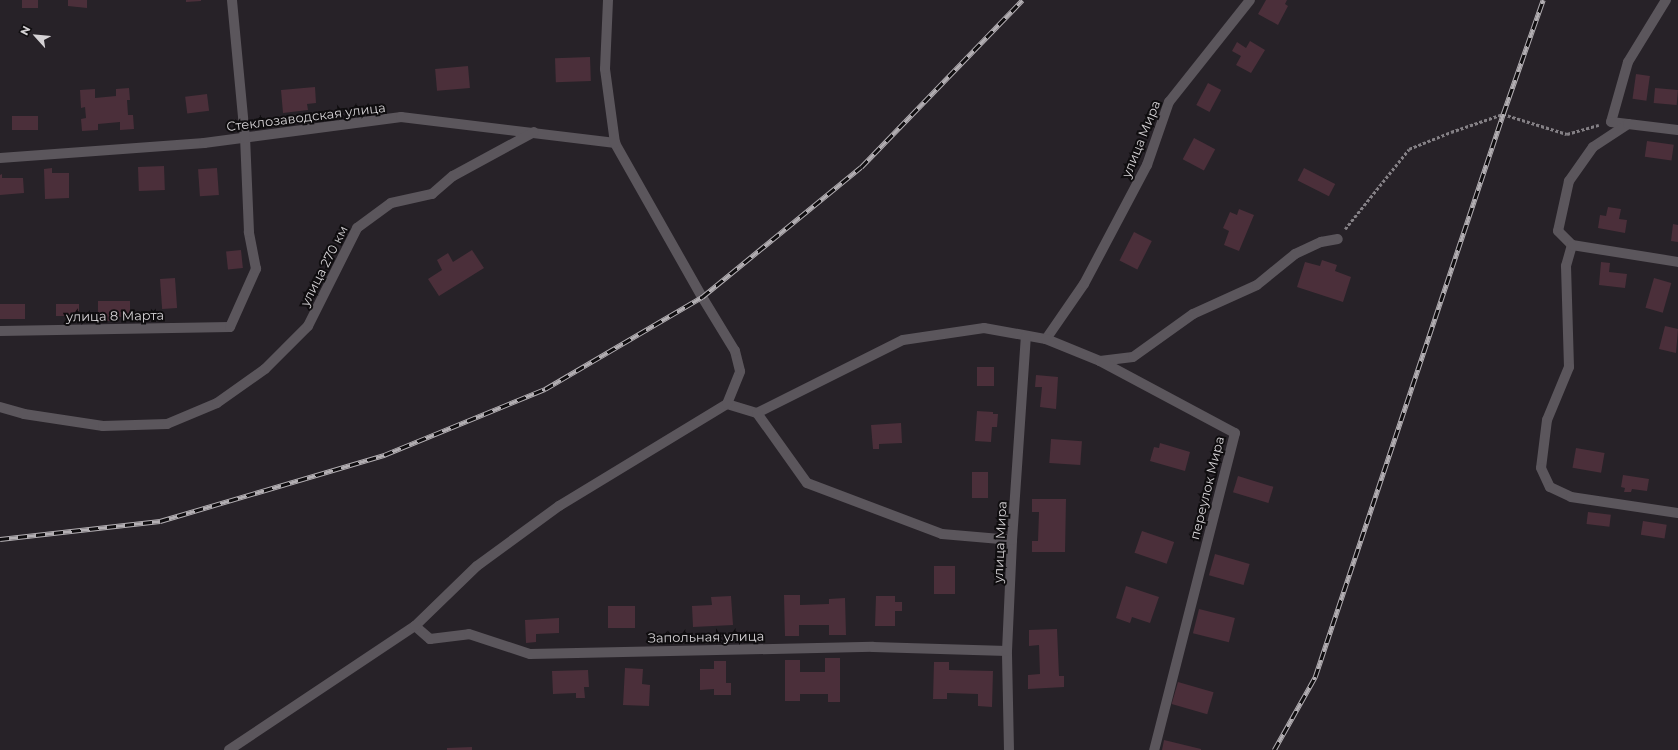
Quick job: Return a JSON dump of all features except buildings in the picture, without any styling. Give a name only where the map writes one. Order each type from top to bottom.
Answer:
[{"type":"street","points":[[232,0],[245,138]]},
{"type":"street","points":[[229,750],[415,626],[477,566],[559,506],[727,404],[740,371],[735,351],[702,297],[615,143],[605,69],[608,0]]},
{"type":"street","name":"улица Мира","points":[[1046,339],[1084,284],[1147,165],[1169,102],[1250,0]]},
{"type":"street","points":[[1666,0],[1628,62],[1611,122],[1678,130]]},
{"type":"street","name":"Стеклозаводская улица","points":[[0,158],[204,143],[401,117],[615,143]]},
{"type":"street","points":[[1628,124],[1593,146],[1569,181],[1558,231],[1572,245],[1678,262]]},
{"type":"street","name":"улица 270 км","points":[[0,407],[24,414],[103,426],[167,424],[217,402],[265,369],[308,326],[357,228],[391,203],[432,194],[452,176],[534,132]]},
{"type":"street","name":"улица 8 Марта","points":[[0,331],[230,327],[256,269],[249,232],[245,138]]},
{"type":"street","points":[[1100,361],[1133,357],[1193,314],[1258,285],[1294,254],[1321,242],[1338,239]]},
{"type":"street","points":[[1572,245],[1566,266],[1569,367],[1547,420],[1542,468],[1550,487],[1571,497],[1678,513]]},
{"type":"street","name":"переулок Мира","points":[[756,414],[903,340],[984,328],[1046,339],[1100,361],[1235,433],[1154,750]]},
{"type":"street","name":"улица Мира","points":[[1010,750],[1007,651],[1012,540],[1026,336]]},
{"type":"street","points":[[727,404],[756,414],[807,483],[942,534],[1012,540]]},
{"type":"street","name":"Запольная улица","points":[[415,626],[430,639],[469,634],[530,654],[873,647],[1007,651]]},
{"type":"path","points":[[1338,239],[1409,149],[1451,132],[1503,114],[1567,134],[1611,122]]},
{"type":"railway","points":[[0,539],[160,521],[384,455],[545,389],[702,297],[861,167],[1022,0]]},
{"type":"railway","points":[[1274,750],[1315,677],[1503,114],[1543,0]]}]
